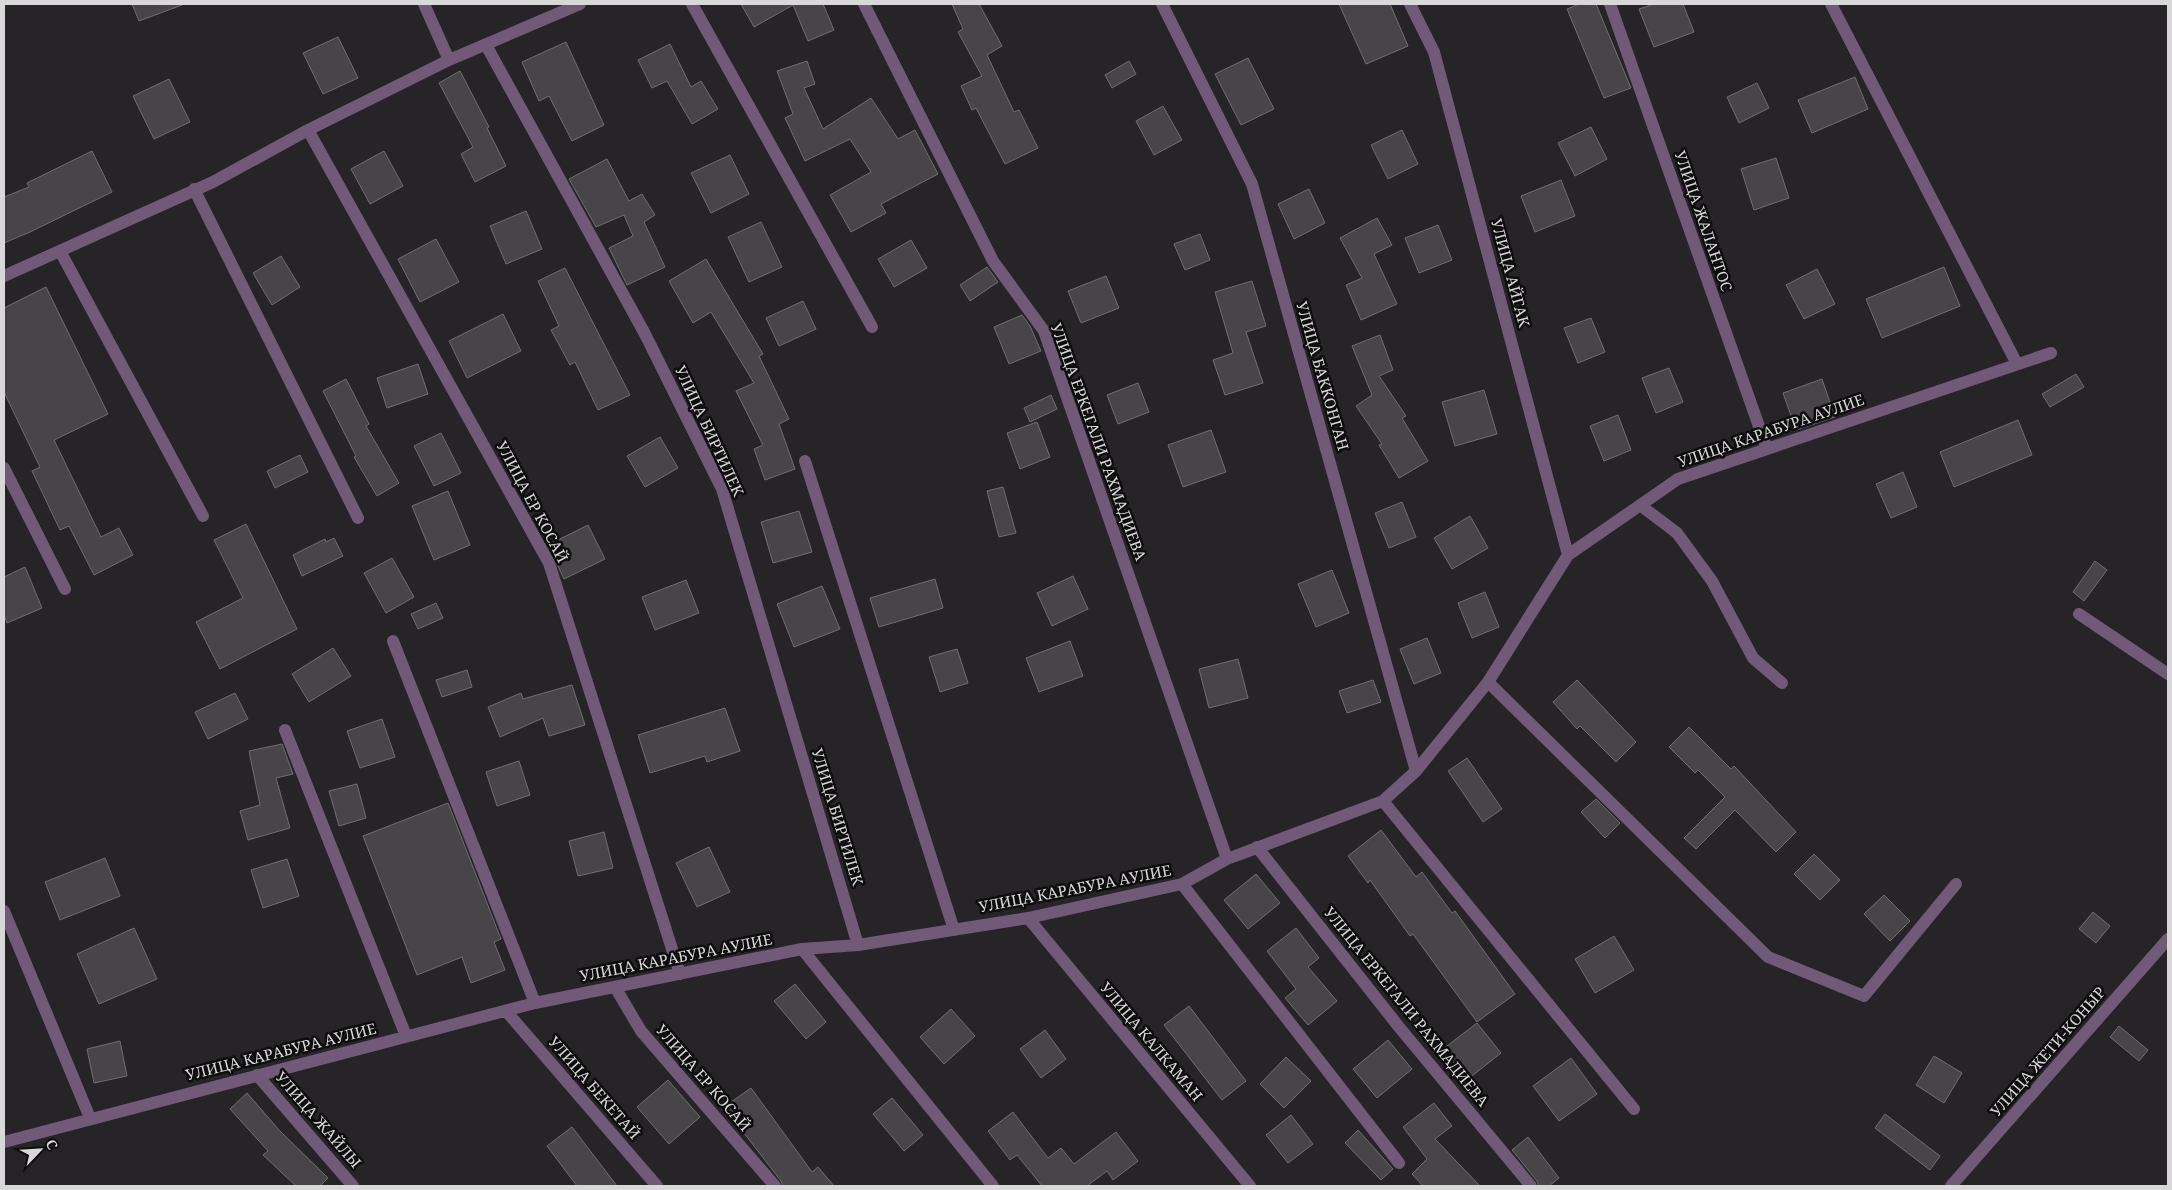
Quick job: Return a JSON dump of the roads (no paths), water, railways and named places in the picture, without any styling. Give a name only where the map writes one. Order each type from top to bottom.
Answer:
[{"type":"street","points":[[424,4],[449,60]]},
{"type":"street","points":[[4,276],[194,189],[214,182],[308,130],[449,60],[580,4]]},
{"type":"street","points":[[692,4],[872,327]]},
{"type":"street","name":"УЛИЦА ЕРКЕГАЛИ РАХМАДИЕВА","points":[[864,4],[993,261],[1044,331],[1227,859]]},
{"type":"street","name":"УЛИЦА БАККОНГАН","points":[[1162,4],[1252,184],[1416,771]]},
{"type":"street","name":"УЛИЦА АЙГАК","points":[[1410,4],[1434,52],[1568,555]]},
{"type":"street","name":"УЛИЦА ЖАЛАНТОС","points":[[1610,4],[1767,449]]},
{"type":"street","points":[[1831,4],[2017,364]]},
{"type":"street","name":"УЛИЦА БИРТИЛЕК","points":[[486,45],[645,334],[722,489],[858,945]]},
{"type":"street","name":"УЛИЦА ЕР КОСАЙ","points":[[308,130],[549,563],[680,974]]},
{"type":"street","points":[[194,189],[358,518]]},
{"type":"street","points":[[60,251],[203,516]]},
{"type":"street","name":"УЛИЦА КАРАБУРА АУЛИЕ","points":[[4,1142],[535,1003],[802,949],[858,945],[1028,918],[1182,884],[1227,859],[1383,801],[1416,771],[1488,682],[1568,555],[1678,479],[2051,353]]},
{"type":"street","points":[[805,461],[954,930]]},
{"type":"street","points":[[4,468],[65,589]]},
{"type":"street","points":[[1640,505],[1677,533],[1712,581],[1753,658],[1782,683]]},
{"type":"street","points":[[2079,614],[2168,674]]},
{"type":"street","points":[[393,641],[535,1003]]},
{"type":"street","points":[[1488,682],[1768,957],[1864,996],[1956,884]]},
{"type":"street","points":[[284,730],[406,1036]]},
{"type":"street","points":[[1383,801],[1634,1109]]},
{"type":"street","name":"УЛИЦА ЕРКЕГАЛИ РАХМАДИЕВА","points":[[1257,847],[1399,1027],[1531,1186]]},
{"type":"street","points":[[1182,884],[1400,1163]]},
{"type":"street","points":[[4,911],[90,1118]]},
{"type":"street","name":"УЛИЦА КАЛКАМАН","points":[[1028,918],[1250,1186]]},
{"type":"street","name":"УЛИЦА ЖЕТИ-КОНЫР","points":[[1951,1186],[2168,939]]},
{"type":"street","points":[[802,949],[993,1186]]},
{"type":"street","name":"УЛИЦА ЕР КОСАЙ","points":[[614,987],[641,1030],[775,1186]]},
{"type":"street","name":"УЛИЦА БЕКЕТАЙ","points":[[506,1011],[657,1186]]},
{"type":"street","name":"УЛИЦА ЖАЙЛЫ","points":[[257,1075],[353,1186]]}]
